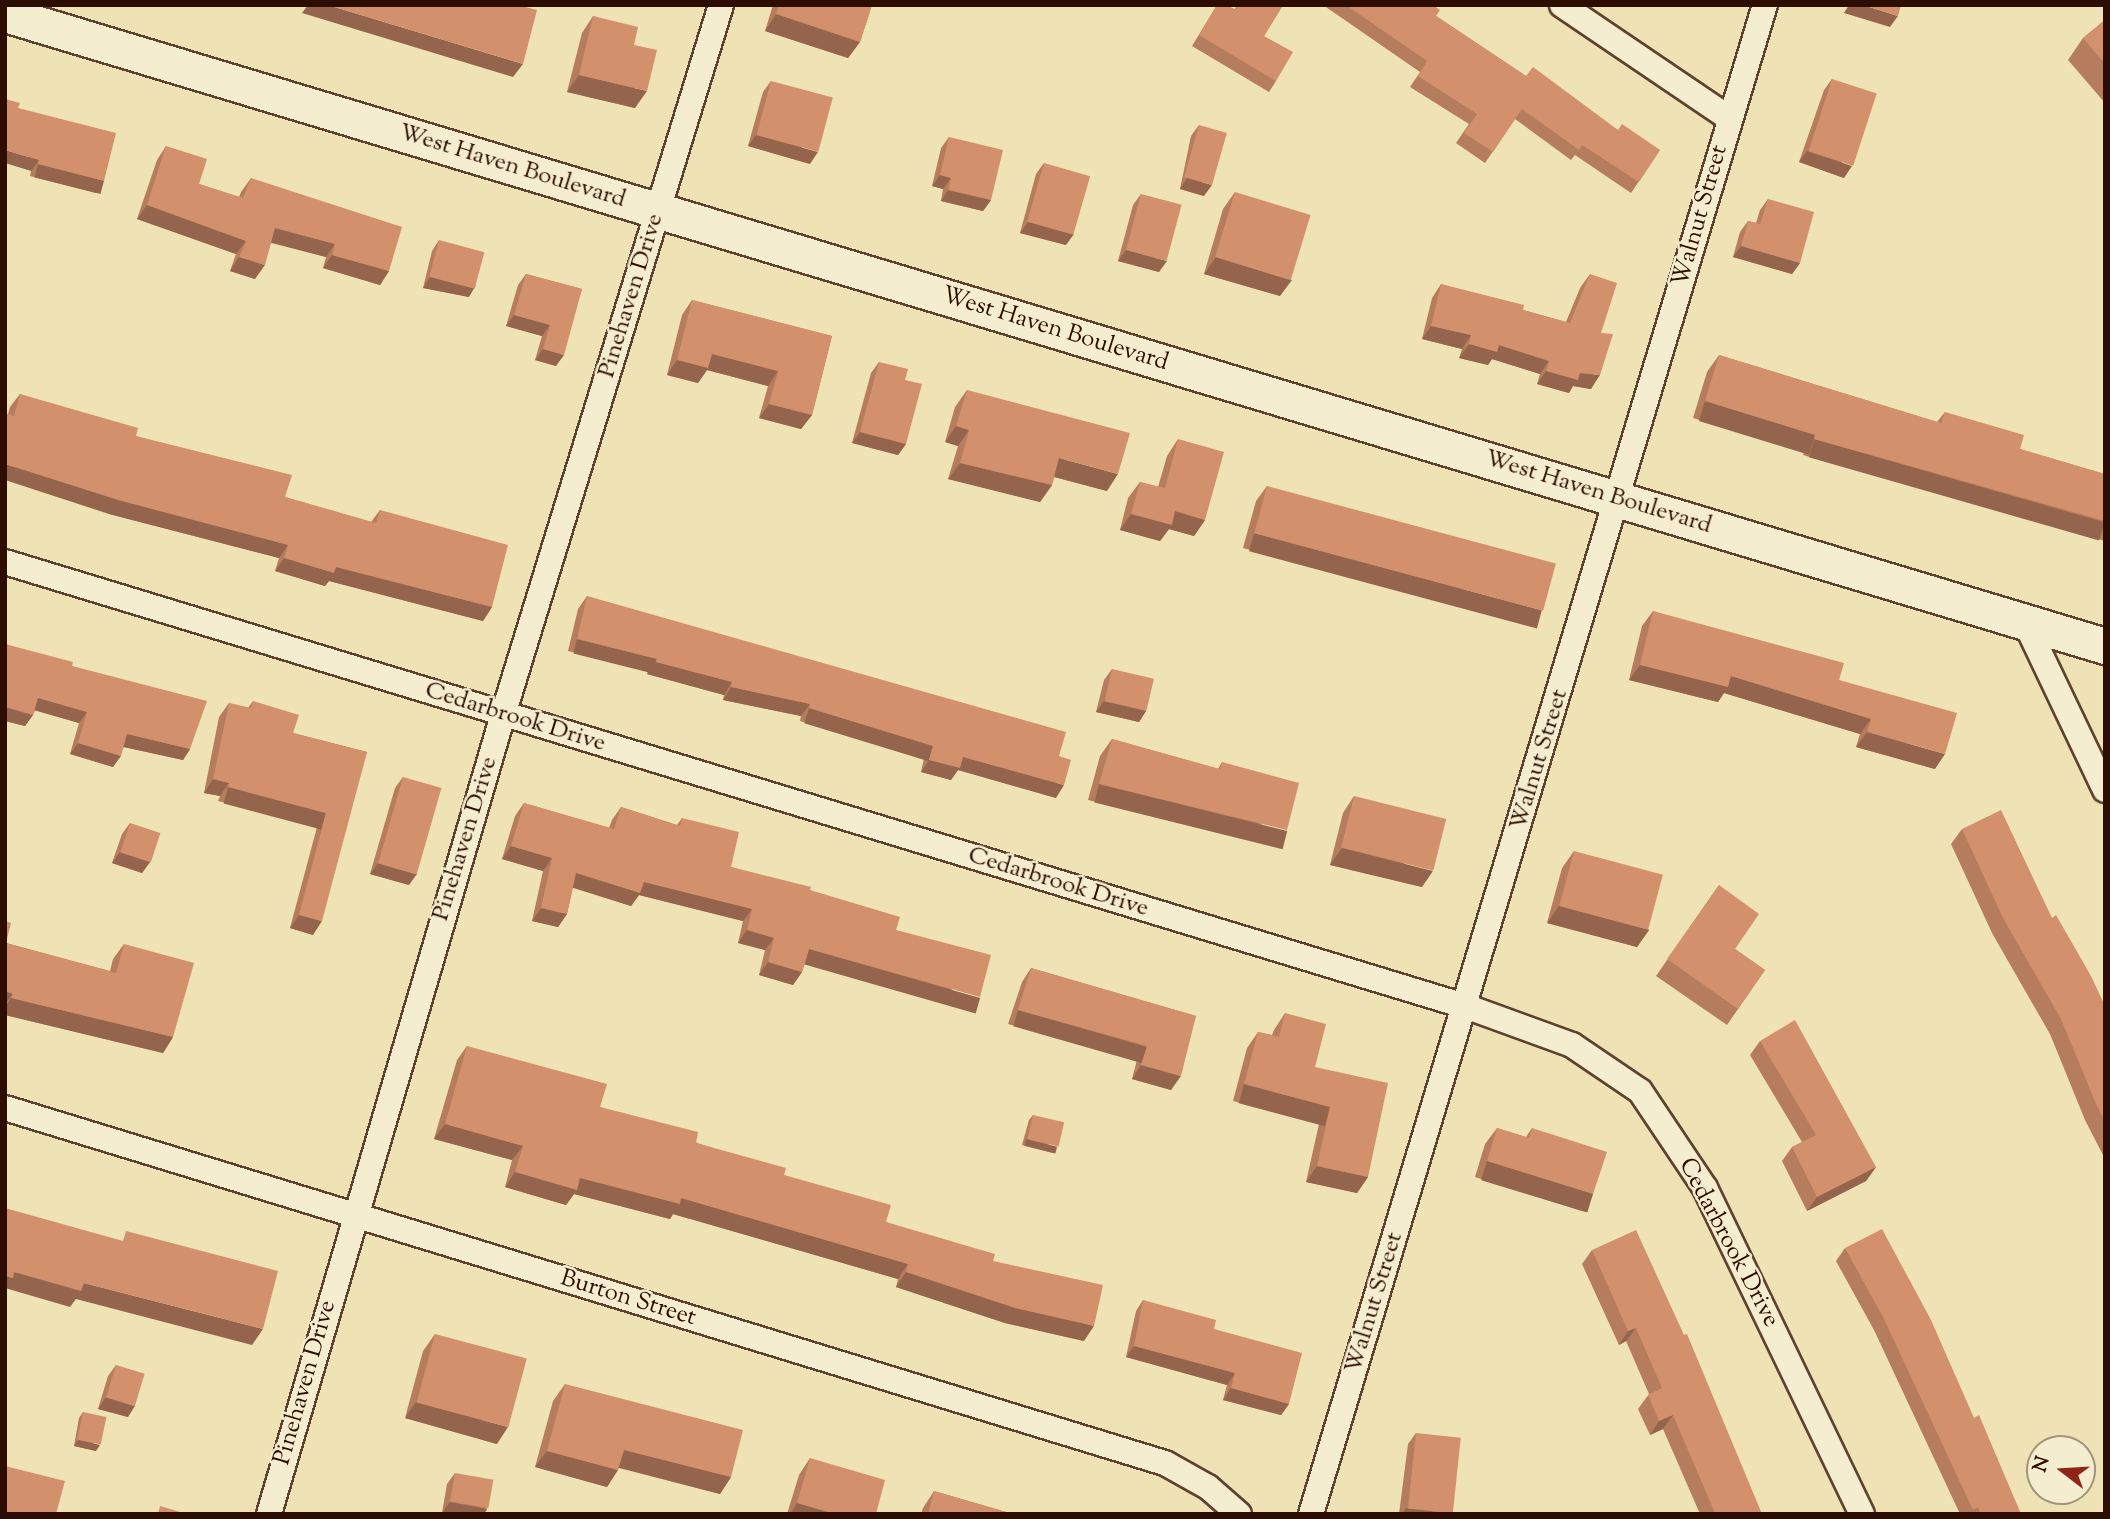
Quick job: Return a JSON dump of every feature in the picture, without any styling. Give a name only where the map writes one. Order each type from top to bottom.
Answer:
[{"type":"street","name":"Pinehaven Drive","points":[[269,1514],[354,1213],[503,715],[721,5]]},
{"type":"street","points":[[1562,5],[1729,118]]},
{"type":"street","name":"Walnut Street","points":[[1311,1514],[1619,499],[1729,118],[1765,5]]},
{"type":"street","name":"West Haven Boulevard","points":[[5,14],[2105,646]]},
{"type":"street","name":"Cedarbrook Drive","points":[[5,562],[1465,1006],[1572,1045],[1640,1091],[1705,1188],[1862,1514]]},
{"type":"street","points":[[2025,622],[2105,790]]},
{"type":"street","name":"Burton Street","points":[[5,1108],[1165,1463],[1208,1486],[1239,1514]]},
{"type":"building","points":[[328,5],[518,5],[537,10],[523,64]]},
{"type":"building","points":[[779,5],[872,5],[860,42],[776,14]]},
{"type":"building","points":[[1217,5],[1228,5],[1235,10],[1238,5],[1283,5],[1264,36],[1293,52],[1276,81],[1199,35]]},
{"type":"building","points":[[1346,5],[1433,5],[1440,10],[1436,16],[1526,76],[1533,67],[1618,130],[1622,124],[1660,150],[1639,182],[1582,145],[1579,150],[1522,109],[1493,152],[1464,133],[1477,114],[1418,76],[1427,61]]},
{"type":"building","points":[[1863,5],[1901,5],[1898,16]]},
{"type":"building","points":[[593,16],[638,27],[634,45],[657,50],[647,91],[579,75]]},
{"type":"building","points":[[2105,20],[2105,64],[2083,38]]},
{"type":"building","points":[[1832,79],[1877,94],[1853,166],[1809,151]]},
{"type":"building","points":[[771,81],[833,98],[818,152],[757,135]]},
{"type":"building","points":[[5,99],[20,103],[18,108],[116,133],[104,181],[38,164],[39,160],[5,150]]},
{"type":"building","points":[[1199,125],[1227,133],[1212,185],[1184,177]]},
{"type":"building","points":[[949,137],[1003,150],[991,200],[948,190],[951,178],[940,175]]},
{"type":"building","points":[[166,146],[207,159],[199,184],[243,198],[251,178],[402,227],[389,271],[332,255],[335,244],[275,228],[265,265],[239,257],[246,241],[147,205]]},
{"type":"building","points":[[1044,163],[1090,176],[1073,235],[1027,222]]},
{"type":"building","points":[[1235,192],[1311,215],[1291,280],[1215,257]]},
{"type":"building","points":[[1141,194],[1182,205],[1167,261],[1126,250]]},
{"type":"building","points":[[1768,199],[1814,212],[1800,263],[1741,246],[1748,221],[1760,224]]},
{"type":"building","points":[[439,240],[484,252],[475,289],[429,277]]},
{"type":"building","points":[[526,274],[582,289],[564,355],[543,349],[550,325],[514,315]]},
{"type":"building","points":[[1590,274],[1617,283],[1601,333],[1613,334],[1600,375],[1580,373],[1578,380],[1546,371],[1549,361],[1499,345],[1497,352],[1469,344],[1471,335],[1431,326],[1441,284],[1524,305],[1523,310],[1570,323]]},
{"type":"building","points":[[692,300],[832,336],[812,415],[769,404],[778,371],[712,354],[708,368],[677,360]]},
{"type":"building","points":[[1719,355],[1941,423],[1945,412],[2024,435],[2020,449],[2105,474],[2105,521],[1814,439],[1815,435],[1705,401]]},
{"type":"building","points":[[879,362],[908,369],[905,380],[922,384],[906,444],[860,432]]},
{"type":"building","points":[[967,390],[1130,433],[1118,474],[1059,458],[1052,485],[960,463],[969,430],[956,426]]},
{"type":"building","points":[[20,394],[138,428],[136,436],[292,475],[285,497],[376,523],[380,510],[508,545],[492,607],[336,567],[334,573],[284,558],[288,545],[118,500],[5,464],[5,413],[14,416]]},
{"type":"building","points":[[1178,439],[1224,452],[1205,520],[1175,511],[1172,525],[1131,514],[1140,482],[1165,488]]},
{"type":"building","points":[[1267,486],[1556,563],[1543,611],[1254,533]]},
{"type":"building","points":[[587,596],[1066,732],[1059,756],[1071,760],[1064,785],[963,757],[960,768],[929,760],[933,746],[809,708],[810,704],[731,687],[732,682],[656,662],[657,659],[577,639]]},
{"type":"building","points":[[1653,611],[1844,663],[1839,680],[1957,713],[1945,754],[1867,732],[1871,719],[1731,676],[1728,687],[1640,665]]},
{"type":"building","points":[[5,644],[73,662],[72,666],[207,701],[190,749],[127,734],[121,756],[78,743],[87,712],[38,698],[33,715],[5,707]]},
{"type":"building","points":[[1112,669],[1154,679],[1146,711],[1105,701]]},
{"type":"building","points":[[253,701],[299,715],[293,733],[367,752],[322,921],[299,915],[326,813],[228,787],[229,783],[213,779],[229,703],[251,708]]},
{"type":"building","points":[[1112,739],[1220,769],[1222,762],[1299,783],[1287,830],[1099,784]]},
{"type":"building","points":[[403,777],[441,788],[417,875],[378,864]]},
{"type":"building","points":[[1354,796],[1446,819],[1433,870],[1341,847]]},
{"type":"building","points":[[524,803],[614,829],[621,807],[680,826],[682,818],[739,832],[731,867],[811,887],[810,890],[900,917],[896,930],[991,955],[980,997],[809,949],[802,972],[768,962],[774,938],[747,930],[752,909],[644,882],[640,893],[576,873],[567,914],[541,908],[552,858],[511,846]]},
{"type":"building","points":[[2001,810],[2052,918],[2056,915],[2105,1006],[2105,1122],[2061,1019],[2003,918],[1962,829]]},
{"type":"building","points":[[130,823],[160,833],[151,862],[120,852]]},
{"type":"building","points":[[1574,851],[1663,875],[1648,930],[1559,906]]},
{"type":"building","points":[[1719,885],[1759,914],[1735,949],[1765,970],[1738,1009],[1667,959]]},
{"type":"building","points":[[5,921],[11,923],[6,943],[116,973],[124,944],[194,963],[173,1037],[11,998],[13,994],[5,991]]},
{"type":"building","points":[[1031,968],[1196,1016],[1181,1076],[1141,1065],[1147,1046],[1018,1010]]},
{"type":"building","points":[[1285,1013],[1326,1024],[1315,1067],[1388,1083],[1368,1177],[1317,1166],[1330,1107],[1244,1084],[1258,1032],[1279,1037]]},
{"type":"building","points":[[1795,1020],[1876,1167],[1817,1197],[1792,1147],[1816,1135],[1760,1041]]},
{"type":"building","points":[[467,1046],[607,1084],[600,1107],[698,1132],[696,1143],[786,1168],[784,1175],[891,1205],[886,1222],[995,1254],[993,1261],[1103,1285],[1094,1326],[1015,1308],[906,1272],[908,1264],[681,1198],[680,1204],[580,1178],[577,1190],[515,1172],[523,1146],[445,1124]]},
{"type":"building","points":[[1033,1115],[1064,1122],[1059,1147],[1027,1139]]},
{"type":"building","points":[[1497,1128],[1529,1138],[1532,1128],[1607,1152],[1593,1194],[1487,1161]]},
{"type":"building","points":[[5,1208],[123,1241],[126,1231],[278,1271],[263,1329],[84,1283],[81,1291],[14,1272],[13,1278],[5,1276]]},
{"type":"building","points":[[1882,1229],[1931,1320],[1974,1418],[1979,1415],[2021,1514],[1980,1514],[1978,1507],[1973,1510],[1883,1317],[1845,1248]]},
{"type":"building","points":[[1636,1230],[1684,1335],[1687,1334],[1762,1514],[1712,1514],[1715,1513],[1673,1415],[1659,1421],[1648,1395],[1662,1388],[1636,1328],[1628,1331],[1592,1250]]},
{"type":"building","points":[[1143,1300],[1216,1320],[1214,1329],[1302,1353],[1289,1404],[1231,1388],[1235,1373],[1134,1346]]},
{"type":"building","points":[[435,1334],[527,1359],[508,1427],[417,1403]]},
{"type":"building","points":[[116,1365],[145,1374],[135,1406],[106,1398]]},
{"type":"building","points":[[565,1384],[743,1430],[731,1477],[624,1450],[618,1470],[547,1451]]},
{"type":"building","points":[[83,1412],[106,1417],[101,1444],[77,1439]]},
{"type":"building","points":[[1416,1433],[1461,1438],[1453,1513],[1408,1509]]},
{"type":"building","points":[[810,1458],[885,1480],[876,1514],[835,1514],[797,1503]]},
{"type":"building","points":[[5,1466],[65,1481],[56,1514],[5,1514]]},
{"type":"building","points":[[455,1473],[493,1480],[488,1508],[450,1502]]},
{"type":"building","points":[[934,1491],[1013,1514],[928,1514]]},
{"type":"building","points":[[160,1506],[187,1514],[158,1514]]}]
